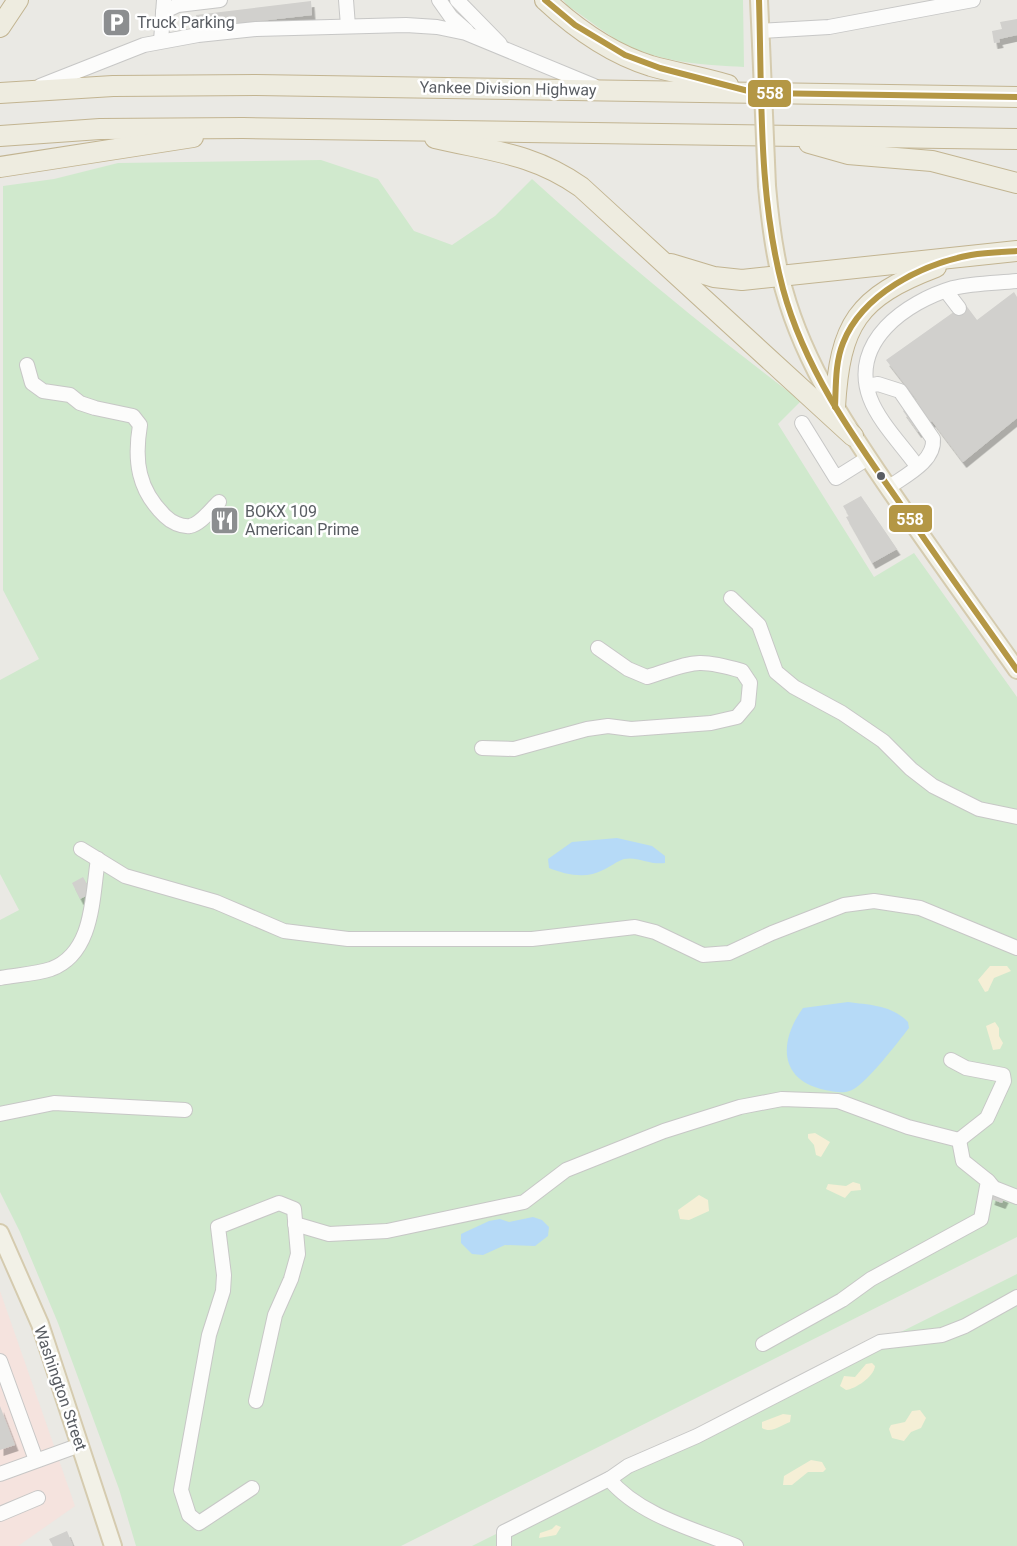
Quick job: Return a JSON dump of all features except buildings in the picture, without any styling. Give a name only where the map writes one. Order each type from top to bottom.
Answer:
[{"type":"highway","points":[[0,27],[18,0]]},
{"type":"highway","points":[[545,0],[575,25],[625,55],[651,66],[756,93]]},
{"type":"highway","name":"Yankee Division Highway","points":[[0,93],[208,85],[602,89],[1017,97]]},
{"type":"highway","points":[[0,167],[137,147],[243,128]]},
{"type":"highway","points":[[0,136],[100,129],[243,128],[1017,139]]},
{"type":"highway","points":[[404,130],[522,156],[542,163],[581,187],[666,262],[854,436]]},
{"type":"highway","points":[[780,135],[848,154],[932,161],[1017,183]]},
{"type":"highway","points":[[666,262],[723,279],[781,277],[1017,251]]},
{"type":"highway","points":[[835,407],[841,351],[849,331],[862,312],[896,285],[963,256]]},
{"type":"main road","points":[[759,0],[771,230],[781,277],[804,345],[835,407],[868,458],[1017,670]]},
{"type":"main road","name":"Washington Street","points":[[0,1233],[40,1324],[113,1546]]},
{"type":"street","points":[[161,41],[164,6],[220,0]]},
{"type":"street","points":[[346,0],[348,26]]},
{"type":"street","points":[[439,0],[451,17],[479,39]]},
{"type":"street","points":[[457,0],[506,50]]},
{"type":"street","points":[[760,38],[973,0]]},
{"type":"street","points":[[27,91],[126,51],[161,41],[255,29],[348,26],[437,27],[479,39],[602,89]]},
{"type":"street","points":[[917,466],[874,407],[867,386],[867,359],[881,331],[902,313],[946,291],[1017,281]]},
{"type":"street","points":[[946,291],[959,308]]},
{"type":"street","points":[[27,365],[32,383],[43,391],[70,395],[80,403],[95,408],[133,416],[140,425],[136,449],[140,477],[150,501],[171,522],[188,526],[196,524],[219,502]]},
{"type":"street","points":[[867,386],[878,384],[897,389],[930,430],[933,449],[929,457],[888,488]]},
{"type":"street","points":[[802,423],[836,478],[868,458]]},
{"type":"street","points":[[731,598],[759,625],[776,672],[794,687],[842,713],[883,741],[911,769],[933,786],[979,809],[1017,817]]},
{"type":"street","points":[[482,748],[514,749],[587,729],[608,726],[631,729],[711,723],[737,717],[748,704],[750,683],[742,671],[704,661],[686,663],[647,676],[628,669],[598,648]]},
{"type":"street","points":[[81,849],[124,876],[216,902],[284,931],[348,939],[532,939],[583,931],[635,927],[655,932],[703,955],[729,953],[772,933],[844,905],[874,901],[920,908],[1017,948]]},
{"type":"street","points":[[0,978],[51,969],[74,956],[85,936],[98,859]]},
{"type":"street","points":[[951,1060],[966,1068],[998,1073],[1003,1075],[1004,1081],[987,1118],[959,1140]]},
{"type":"street","points":[[295,1224],[329,1234],[387,1231],[524,1202],[566,1170],[588,1161],[664,1131],[740,1107],[782,1099],[838,1101],[908,1127],[959,1140]]},
{"type":"street","points":[[0,1114],[54,1103],[185,1110]]},
{"type":"street","points":[[959,1140],[963,1161],[994,1188],[1017,1197]]},
{"type":"street","points":[[763,1344],[842,1300],[871,1279],[981,1219],[988,1181]]},
{"type":"street","points":[[252,1488],[199,1523],[189,1515],[181,1490],[209,1335],[223,1291],[224,1275],[218,1227],[279,1203],[294,1209],[298,1254],[291,1280],[275,1315],[256,1401]]},
{"type":"street","points":[[504,1546],[504,1532],[608,1480],[628,1466],[697,1436],[880,1342],[942,1335],[965,1326],[1017,1297]]},
{"type":"street","points":[[0,1361],[36,1460]]},
{"type":"street","points":[[0,1474],[80,1445]]},
{"type":"street","points":[[608,1480],[622,1494],[658,1514],[736,1546]]},
{"type":"street","points":[[0,1514],[38,1498]]},
{"type":"shaded area","points":[[0,1291],[75,1506],[18,1546],[0,1546]]},
{"type":"green space","points":[[563,0],[743,0],[744,67],[686,62],[658,57],[630,47],[568,6]]},
{"type":"green space","points":[[321,160],[378,179],[414,231],[452,245],[495,216],[532,179],[664,293],[801,401],[778,424],[874,577],[914,553],[1017,697],[1017,1237],[401,1546],[136,1546],[119,1489],[58,1323],[20,1232],[0,1192],[0,920],[19,910],[0,874],[0,680],[39,659],[3,590],[3,186],[54,179],[118,163]]},
{"type":"green space","points":[[1017,1274],[1017,1546],[472,1546]]},
{"type":"sand","points":[[990,966],[1007,966],[1011,971],[994,978],[988,991],[985,992],[978,980]]},
{"type":"sand","points":[[995,1022],[1003,1043],[1000,1049],[993,1050],[986,1026]]},
{"type":"sand","points":[[815,1133],[830,1142],[821,1157],[816,1155],[814,1145],[808,1138],[808,1134]]},
{"type":"sand","points":[[853,1182],[860,1184],[861,1190],[851,1191],[845,1198],[826,1189],[828,1184],[846,1186]]},
{"type":"sand","points":[[699,1195],[708,1200],[709,1211],[689,1220],[680,1219],[678,1210]]},
{"type":"sand","points":[[872,1363],[875,1366],[874,1370],[864,1382],[846,1390],[840,1386],[844,1376],[855,1377],[866,1364]]},
{"type":"sand","points":[[920,1410],[926,1418],[921,1428],[911,1432],[904,1441],[892,1438],[889,1429],[891,1425],[905,1422],[912,1411]]},
{"type":"sand","points":[[783,1414],[791,1415],[790,1422],[773,1430],[762,1428],[762,1422]]},
{"type":"sand","points":[[811,1460],[822,1462],[826,1469],[823,1472],[808,1472],[792,1485],[783,1485],[784,1476]]},
{"type":"sand","points":[[556,1525],[561,1527],[556,1535],[539,1538],[540,1533]]},
{"type":"water","points":[[617,838],[652,846],[665,856],[665,863],[624,859],[597,873],[583,875],[562,873],[549,868],[548,859],[572,842]]},
{"type":"water","points":[[848,1002],[888,1009],[902,1016],[908,1022],[909,1028],[859,1086],[846,1092],[835,1092],[810,1085],[798,1078],[787,1058],[787,1046],[795,1021],[803,1008]]},
{"type":"water","points":[[533,1217],[542,1220],[549,1227],[548,1236],[535,1246],[505,1245],[483,1255],[472,1254],[461,1243],[461,1234],[489,1221],[500,1219],[509,1222]]},
{"type":"transit line","name":"558","points":[[545,0],[575,25],[625,55],[660,68],[756,93],[1017,97]]},
{"type":"transit line","name":"558","points":[[759,0],[765,182],[775,254],[792,318],[816,373],[846,425],[1017,670]]},
{"type":"transit line","name":"558","points":[[835,407],[837,367],[843,343],[864,310],[879,296],[914,274],[952,259],[982,253],[1017,251]]},
{"type":"place","name":"Truck Parking","points":[[116,22]]},
{"type":"place","name":"BOKX 109 American Prime","points":[[224,520]]}]
